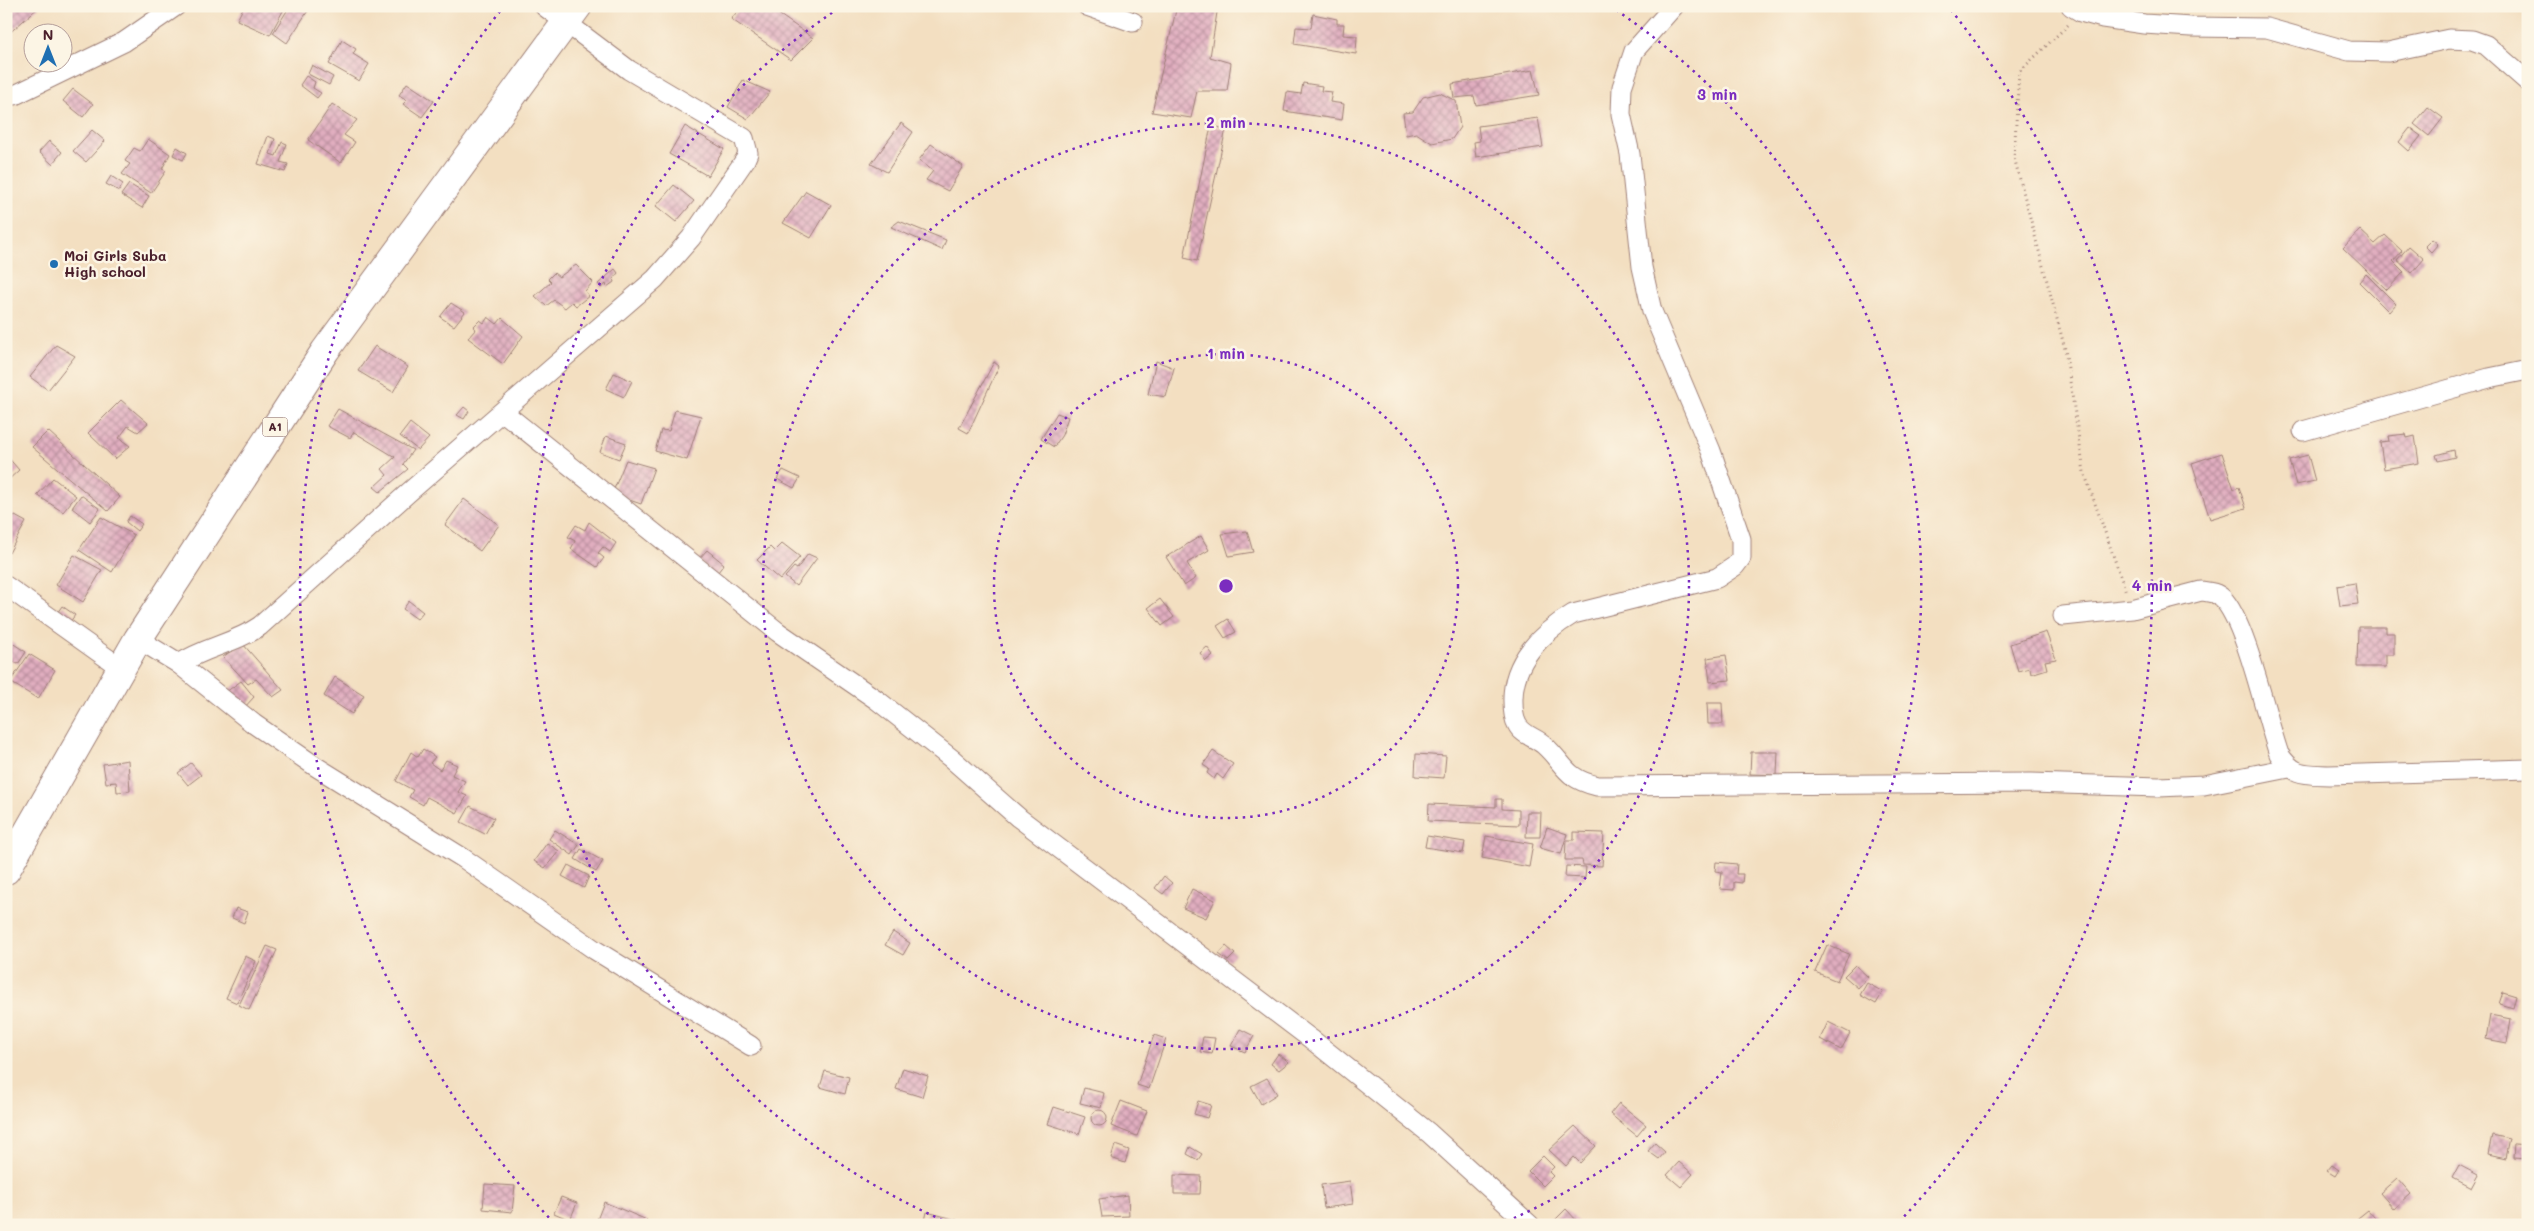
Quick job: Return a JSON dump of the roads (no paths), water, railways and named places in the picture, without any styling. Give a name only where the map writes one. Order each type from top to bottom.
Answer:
[{"type":"highway","name":"A1","points":[[6,870],[138,639],[325,351],[572,14]]},
{"type":"street","points":[[15,95],[124,42],[176,6]]},
{"type":"street","points":[[179,664],[197,653],[235,640],[260,626],[408,493],[648,285],[672,261],[714,207],[748,153],[744,138],[629,70],[572,14],[544,6]]},
{"type":"street","points":[[1087,6],[1132,22]]},
{"type":"street","points":[[1674,6],[1634,51],[1622,87],[1622,126],[1630,154],[1642,267],[1650,304],[1711,451],[1741,538],[1741,558],[1736,566],[1717,578],[1574,614],[1553,626],[1518,669],[1513,682],[1513,711],[1517,724],[1526,735],[1543,744],[1570,776],[1581,782],[1597,786],[2031,783],[2159,787],[2204,785],[2288,768],[2310,774],[2329,775],[2528,769]]},
{"type":"street","points":[[2076,9],[2144,24],[2267,28],[2349,51],[2388,52],[2449,39],[2472,40],[2486,45],[2528,82]]},
{"type":"street","points":[[2303,431],[2489,378],[2528,370]]},
{"type":"street","points":[[503,412],[778,632],[877,700],[952,759],[1019,818],[1325,1050],[1429,1133],[1530,1225]]},
{"type":"street","points":[[6,586],[121,668]]},
{"type":"street","points":[[2063,616],[2132,609],[2201,591],[2221,596],[2231,609],[2240,632],[2270,730],[2279,754],[2288,768]]},
{"type":"street","points":[[138,639],[179,664],[254,724],[315,766],[463,858],[595,950],[752,1046]]},
{"type":"place","name":"Moi Girls Suba High school","points":[[54,264]]}]
